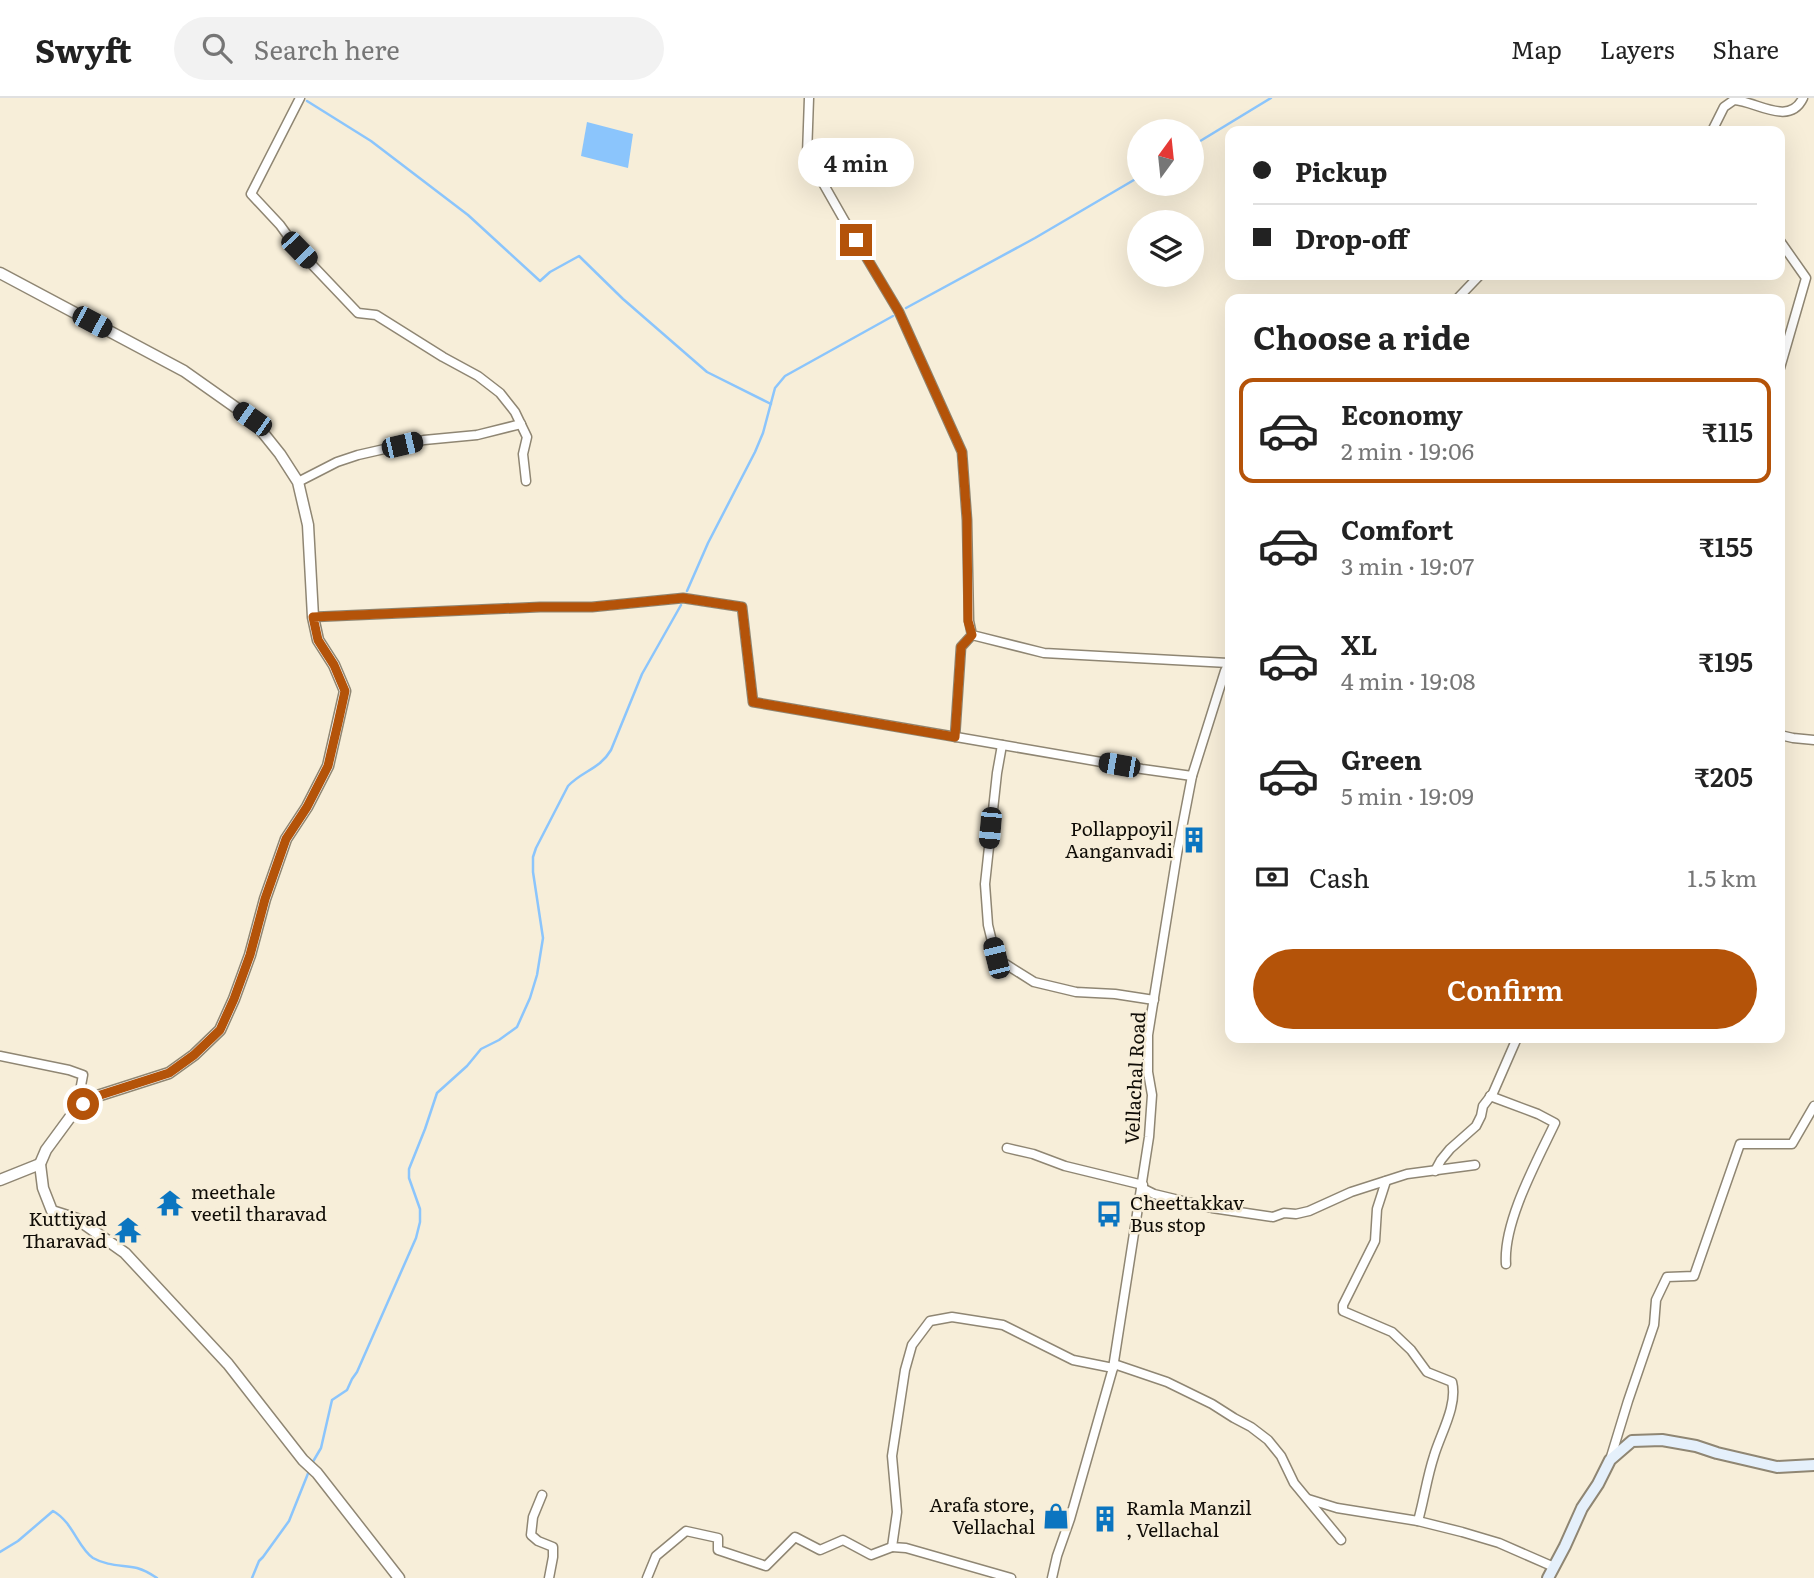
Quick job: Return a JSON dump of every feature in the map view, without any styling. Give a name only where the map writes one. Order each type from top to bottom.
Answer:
[{"type":"main road","points":[[1551,1573],[1581,1508],[1610,1460],[1632,1441],[1662,1440],[1696,1446],[1777,1467],[1814,1465]]},
{"type":"street","points":[[300,98],[251,194],[358,313],[376,315],[443,358],[478,376],[500,393],[515,412],[527,437],[523,454],[526,481]]},
{"type":"street","points":[[809,98],[807,155],[899,312],[962,452],[967,520],[968,621],[972,635]]},
{"type":"street","points":[[1714,126],[1724,107],[1734,100],[1782,112],[1800,105],[1803,98]]},
{"type":"street","points":[[1785,247],[1810,279],[1785,353]]},
{"type":"street","points":[[0,273],[184,371],[252,419],[298,482],[308,525],[313,617],[318,640],[334,665],[345,691],[328,766],[307,807],[286,839],[265,899],[250,955],[220,1030],[194,1055],[169,1073],[88,1099],[71,1116],[46,1150],[40,1164],[43,1188],[52,1211],[77,1219],[125,1253],[228,1364],[399,1578]]},
{"type":"street","points":[[1462,294],[1475,280]]},
{"type":"street","points":[[298,482],[337,462],[358,455],[424,440],[477,436],[521,424]]},
{"type":"street","points":[[313,617],[592,607],[683,598],[742,607],[753,702],[1192,776]]},
{"type":"street","points":[[972,635],[1044,653],[1225,662]]},
{"type":"street","points":[[955,737],[961,647],[972,635]]},
{"type":"street","name":"Vellachal Road","points":[[1052,1578],[1113,1366],[1142,1186],[1152,1095],[1148,1072],[1148,1035],[1177,854],[1192,776],[1225,674]]},
{"type":"street","points":[[1785,736],[1814,740]]},
{"type":"street","points":[[1002,745],[985,884],[988,926],[996,958],[1034,982],[1076,992],[1154,1000]]},
{"type":"street","points":[[1435,1171],[1450,1149],[1476,1126],[1483,1106],[1515,1043]]},
{"type":"street","points":[[0,1056],[83,1075],[79,1096],[83,1104]]},
{"type":"street","points":[[1490,1096],[1555,1123],[1516,1208],[1506,1264]]},
{"type":"street","points":[[1610,1460],[1654,1325],[1656,1300],[1667,1277],[1694,1276],[1740,1144],[1792,1144],[1814,1106]]},
{"type":"street","points":[[1007,1148],[1142,1186],[1154,1194],[1212,1208],[1273,1217],[1284,1213],[1309,1211],[1351,1192],[1407,1174],[1475,1165]]},
{"type":"street","points":[[0,1180],[40,1164]]},
{"type":"street","points":[[1387,1181],[1377,1209],[1375,1241],[1343,1305],[1343,1311],[1392,1332],[1411,1350],[1427,1372],[1452,1382],[1453,1399],[1433,1458],[1418,1521]]},
{"type":"street","points":[[892,1547],[897,1512],[892,1456],[905,1370],[912,1345],[930,1321],[952,1317],[1003,1325],[1073,1360],[1113,1366],[1167,1382],[1212,1404],[1268,1440],[1281,1456],[1294,1483],[1341,1540]]},
{"type":"street","points":[[542,1495],[533,1517],[531,1535],[552,1547],[550,1578]]},
{"type":"street","points":[[1306,1498],[1337,1508],[1418,1521],[1499,1543],[1551,1573]]},
{"type":"street","points":[[647,1578],[656,1556],[686,1531],[718,1538],[718,1550],[766,1566],[795,1537],[821,1550],[843,1540],[870,1555],[892,1547],[906,1548],[1011,1578]]},
{"type":"water","points":[[587,122],[633,134],[628,168],[581,156]]},
{"type":"waterway","points":[[1204,139],[1271,98]]},
{"type":"waterway","points":[[307,101],[371,141],[468,215],[540,281],[550,272],[579,256],[623,299],[707,372],[771,404]]},
{"type":"waterway","points":[[906,308],[1127,184]]},
{"type":"waterway","points":[[687,591],[708,543],[755,452],[775,388],[785,376],[893,316]]},
{"type":"waterway","points":[[311,1465],[321,1448],[332,1400],[347,1390],[357,1372],[416,1238],[420,1209],[409,1178],[409,1169],[437,1093],[467,1066],[481,1049],[517,1027],[530,998],[543,938],[533,872],[536,848],[568,786],[602,762],[611,750],[642,674],[681,605]]},
{"type":"waterway","points":[[252,1578],[259,1561],[289,1521],[309,1471]]},
{"type":"waterway","points":[[0,1552],[18,1541],[53,1511],[66,1522],[93,1558],[109,1564],[137,1568],[157,1578]]},
{"type":"place","name":"Pollappoyil Aanganvadi","points":[[1194,840]]},
{"type":"place","name":"meethale veetil tharavad","points":[[170,1203]]},
{"type":"place","name":"Cheettakkav Bus stop","points":[[1109,1214]]},
{"type":"place","name":"Kuttiyad Tharavad","points":[[128,1230]]},
{"type":"place","name":"Arafa store, Vellachal","points":[[1056,1516]]},
{"type":"place","name":"Ramla Manzil , Vellachal","points":[[1105,1519]]},
{"type":"route","points":[[83,1104],[88,1099],[169,1073],[194,1055],[220,1030],[250,955],[265,899],[286,839],[307,807],[328,766],[338,723],[345,691],[334,665],[318,640],[313,617],[592,607],[683,598],[742,607],[753,702],[955,737],[961,647],[972,635],[968,621],[969,574],[962,452],[899,312],[856,240]]}]
